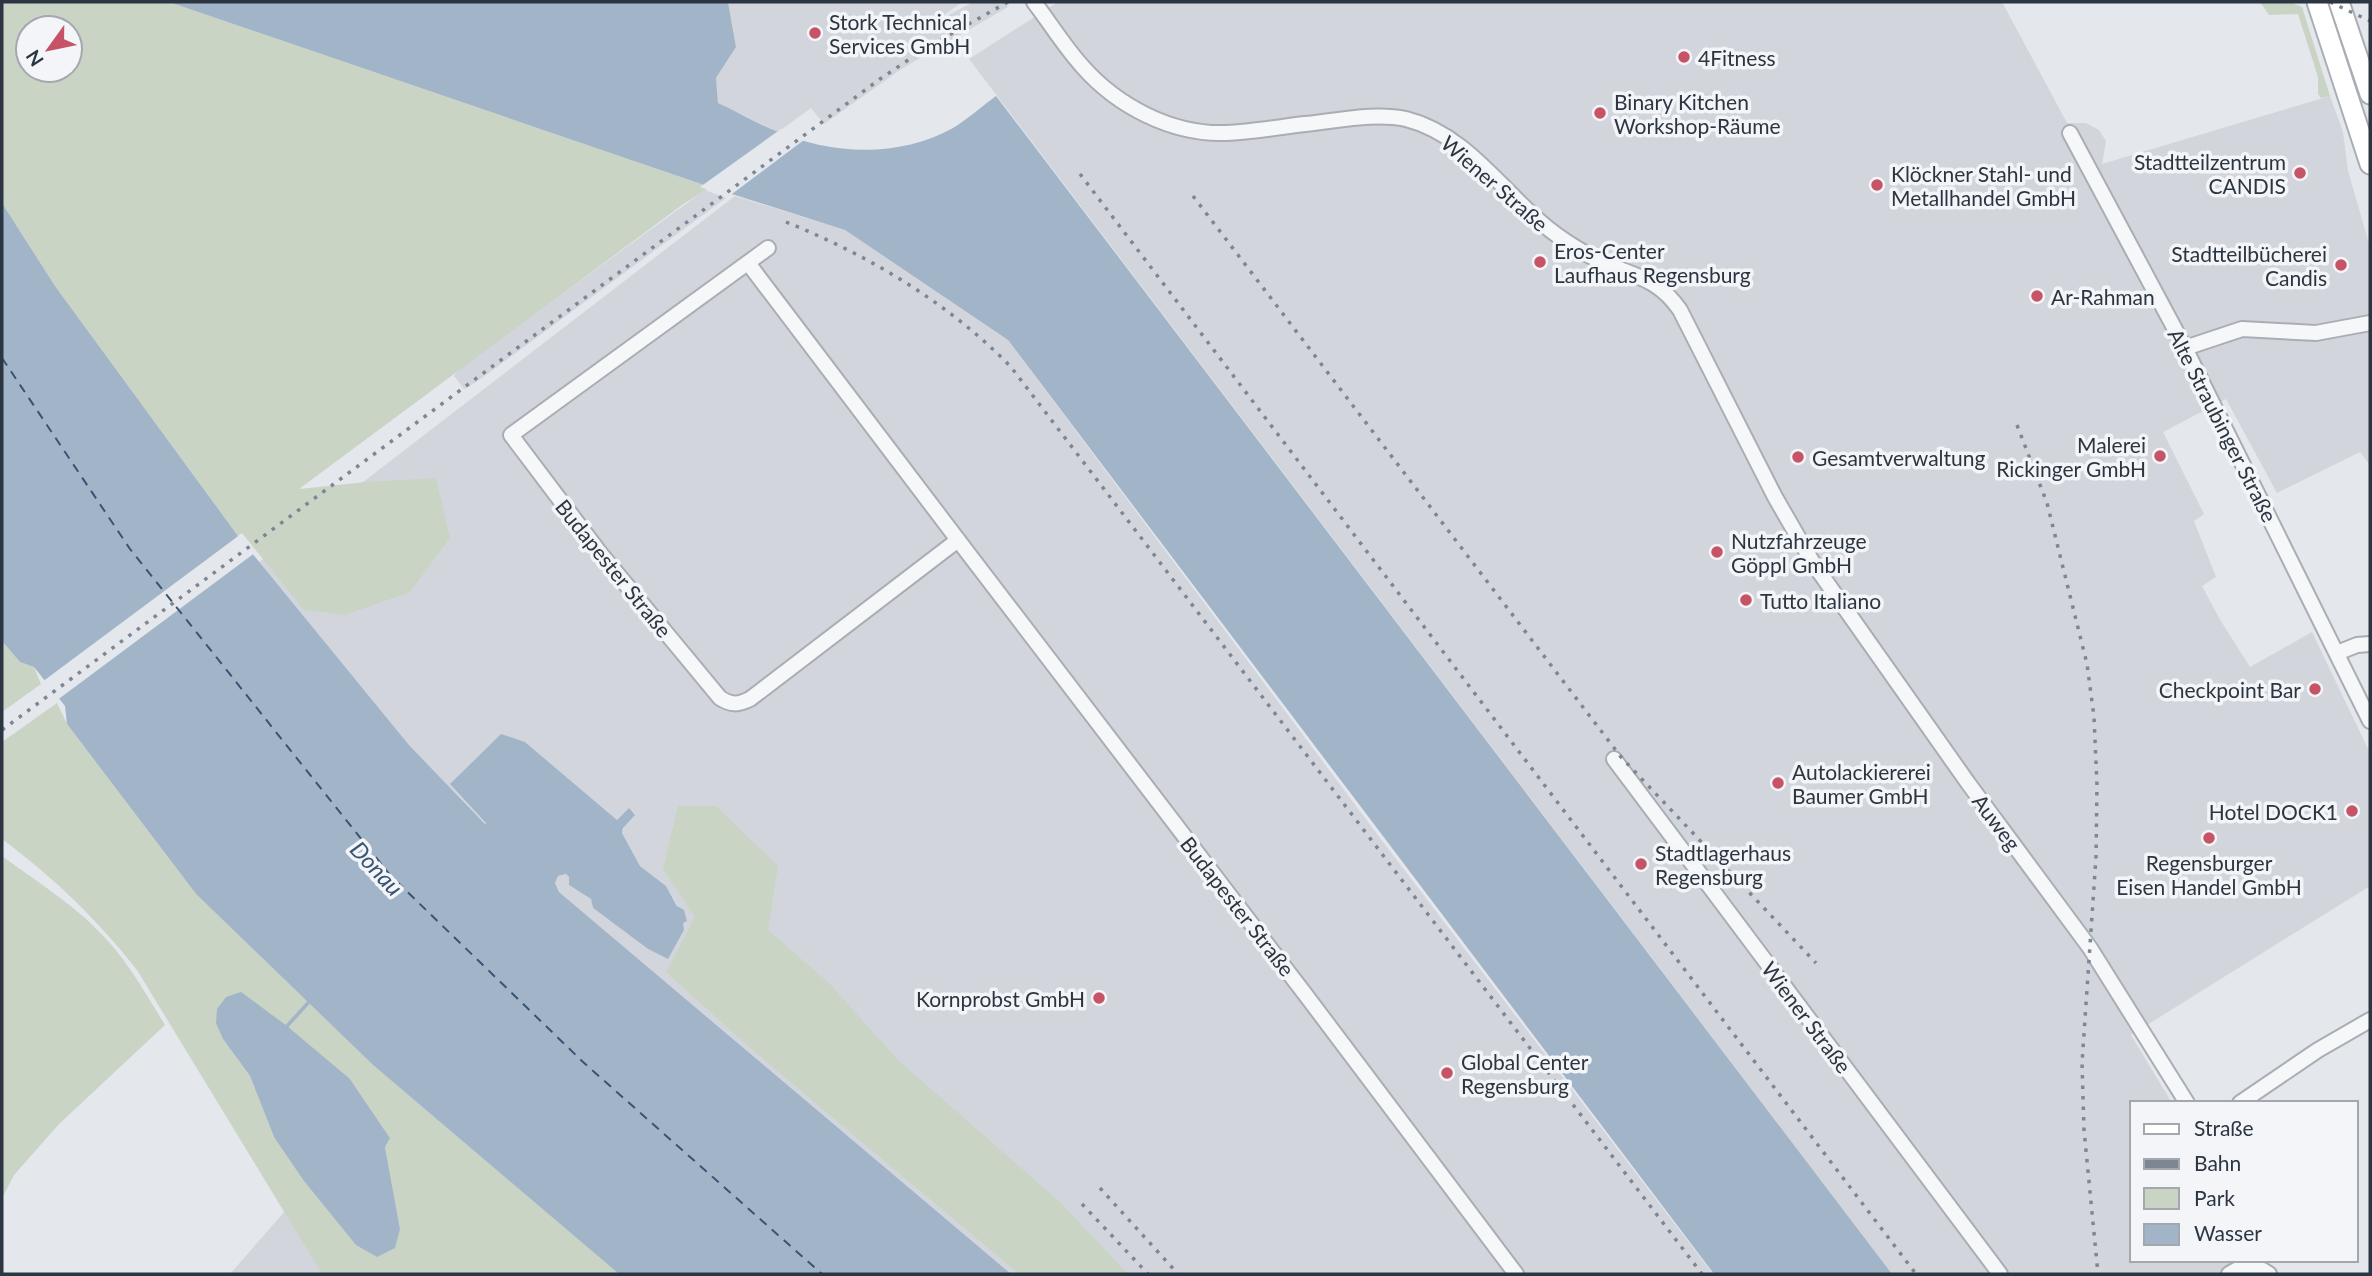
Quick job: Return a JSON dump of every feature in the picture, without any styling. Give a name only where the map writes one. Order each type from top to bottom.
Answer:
[{"type":"main road","points":[[2317,2],[2370,164]]},
{"type":"main road","points":[[2339,2],[2370,94]]},
{"type":"street","name":"Wiener Straße","points":[[1034,2],[1082,66],[1144,114],[1191,130],[1226,133],[1374,117],[1405,119],[1430,128],[1456,143],[1531,215],[1571,245],[1602,262],[1661,287],[1680,310],[1771,489],[1803,545]]},
{"type":"street","name":"Alte Straubinger Straße","points":[[2070,133],[2185,348],[2370,721]]},
{"type":"street","name":"Budapester Straße","points":[[768,248],[511,435],[600,553],[720,698],[729,703],[739,704],[750,699],[958,540]]},
{"type":"street","name":"Budapester Straße","points":[[748,263],[1516,1274]]},
{"type":"street","points":[[2185,348],[2242,329],[2316,333],[2370,323]]},
{"type":"street","name":"Auweg","points":[[1803,545],[1834,594],[1968,783],[2090,948],[2186,1101]]},
{"type":"street","points":[[2337,653],[2357,645],[2370,644]]},
{"type":"street","name":"Wiener Straße","points":[[1614,759],[2000,1274]]},
{"type":"street","points":[[2243,1101],[2318,1050],[2370,1020]]},
{"type":"street","points":[[2229,1274],[2248,1265],[2263,1267]]},
{"type":"shaded area","points":[[728,2],[962,2],[932,24],[973,2],[1005,2],[1008,7],[903,68],[824,124],[811,108],[778,132],[718,103],[716,78],[736,47]]},
{"type":"shaded area","points":[[1058,2],[2002,2],[2067,123],[2086,123],[2099,130],[2106,141],[2102,164],[2330,96],[2343,132],[2348,171],[2370,247],[2370,465],[2360,452],[2277,493],[2226,399],[2163,432],[2204,514],[2194,521],[2216,577],[2202,586],[2250,667],[2312,632],[2370,753],[2370,886],[2131,1035],[2171,1101],[2130,1101],[2130,1262],[2248,1262],[2247,1274],[1892,1274],[969,59]]},
{"type":"shaded area","points":[[705,190],[726,198],[464,389],[454,376],[459,369]]},
{"type":"shaded area","points":[[735,196],[845,230],[1008,340],[1380,838],[1713,1274],[1011,1274],[559,892],[555,883],[558,876],[566,874],[569,877],[569,885],[591,899],[593,908],[648,949],[668,958],[683,922],[687,921],[666,886],[640,866],[622,833],[630,808],[617,820],[525,742],[485,824],[409,745],[259,562]]},
{"type":"shaded area","points":[[285,1211],[322,1274],[230,1274]]},
{"type":"green space","points":[[2,2],[169,2],[710,187],[299,489],[436,478],[450,538],[410,592],[345,615],[304,610],[242,533],[238,536],[55,286],[2,203]]},
{"type":"green space","points":[[2260,2],[2290,2],[2302,7],[2330,96],[2321,98],[2318,94],[2318,77],[2298,14],[2269,15]]},
{"type":"green space","points":[[2,641],[20,662],[34,667],[41,684],[2,712]]},
{"type":"green space","points":[[57,703],[67,724],[196,894],[373,1065],[619,1274],[322,1274],[137,970],[74,900],[2,839],[2,742]],"holes":[[[223,1039],[350,1079],[390,1138],[385,1147],[400,1229],[274,1137],[250,1076]]]},
{"type":"green space","points":[[678,806],[716,806],[778,866],[768,930],[829,983],[898,1060],[1062,1204],[1128,1274],[1019,1274],[749,1047],[666,972],[695,917],[663,869]]},
{"type":"green space","points":[[2,856],[57,895],[96,928],[138,981],[165,1025],[59,1124],[14,1175],[2,1198]]},
{"type":"water","points":[[169,2],[728,2],[736,47],[716,78],[718,103],[797,139],[842,149],[888,148],[932,138],[953,128],[996,96],[1892,1274],[1714,1274],[1008,340],[845,230],[710,187]]},
{"type":"water","name":"Donau","points":[[2,203],[55,286],[238,536],[409,745],[485,824],[450,784],[501,734],[525,742],[617,820],[629,808],[635,815],[623,828],[622,833],[640,866],[666,886],[677,906],[684,910],[687,921],[683,923],[684,930],[668,959],[648,949],[593,908],[591,899],[569,885],[569,877],[566,874],[558,876],[555,883],[559,892],[1011,1274],[619,1274],[373,1065],[196,894],[67,724],[65,706],[34,667],[20,662],[2,641]]},
{"type":"water","points":[[241,992],[287,1026],[350,1079],[390,1138],[385,1147],[400,1229],[395,1248],[377,1257],[356,1245],[304,1181],[274,1137],[250,1076],[223,1039],[216,1023],[217,1009],[226,997]]},
{"type":"pier","points":[[781,129],[808,137],[728,197],[700,187]]},
{"type":"pier","points":[[241,534],[256,552],[56,701],[42,682]]},
{"type":"waterway","points":[[287,1026],[308,1003]]},
{"type":"ferry route","points":[[2,358],[130,549],[390,875],[583,1062],[822,1274]]},
{"type":"railway","points":[[2,730],[880,79],[926,48],[1008,2]]},
{"type":"railway","points":[[2330,2],[2370,21]]},
{"type":"railway","points":[[1080,174],[1916,1274]]},
{"type":"railway","points":[[1193,196],[1621,757],[1816,963]]},
{"type":"railway","points":[[786,222],[847,250],[906,283],[961,322],[1011,367],[1702,1274]]},
{"type":"railway","points":[[2017,425],[2047,503],[2087,664],[2094,717],[2096,857],[2082,1063],[2084,1130],[2098,1274]]},
{"type":"railway","points":[[1100,1188],[1178,1274]]},
{"type":"railway","points":[[1082,1204],[1148,1274]]},
{"type":"place","name":"Stork Technical Services GmbH","points":[[815,33]]},
{"type":"place","name":"4Fitness","points":[[1684,57]]},
{"type":"place","name":"Binary Kitchen Workshop-Räume","points":[[1600,113]]},
{"type":"place","name":"Stadtteilzentrum CANDIS","points":[[2300,173]]},
{"type":"place","name":"Klöckner Stahl- und Metallhandel GmbH","points":[[1877,185]]},
{"type":"place","name":"Eros-Center Laufhaus Regensburg","points":[[1540,262]]},
{"type":"place","name":"Stadtteilbücherei Candis","points":[[2341,265]]},
{"type":"place","name":"Ar-Rahman","points":[[2037,296]]},
{"type":"place","name":"Malerei Rickinger GmbH","points":[[2160,456]]},
{"type":"place","name":"Gesamtverwaltung","points":[[1798,457]]},
{"type":"place","name":"Nutzfahrzeuge Göppl GmbH","points":[[1717,552]]},
{"type":"place","name":"Tutto Italiano","points":[[1746,600]]},
{"type":"place","name":"Checkpoint Bar","points":[[2315,689]]},
{"type":"place","name":"Autolackiererei Baumer GmbH","points":[[1778,783]]},
{"type":"place","name":"Hotel DOCK1","points":[[2352,811]]},
{"type":"place","name":"Regensburger Eisen Handel GmbH","points":[[2209,838]]},
{"type":"place","name":"Stadtlagerhaus Regensburg","points":[[1641,864]]},
{"type":"place","name":"Kornprobst GmbH","points":[[1099,998]]},
{"type":"place","name":"Global Center Regensburg","points":[[1447,1073]]}]
